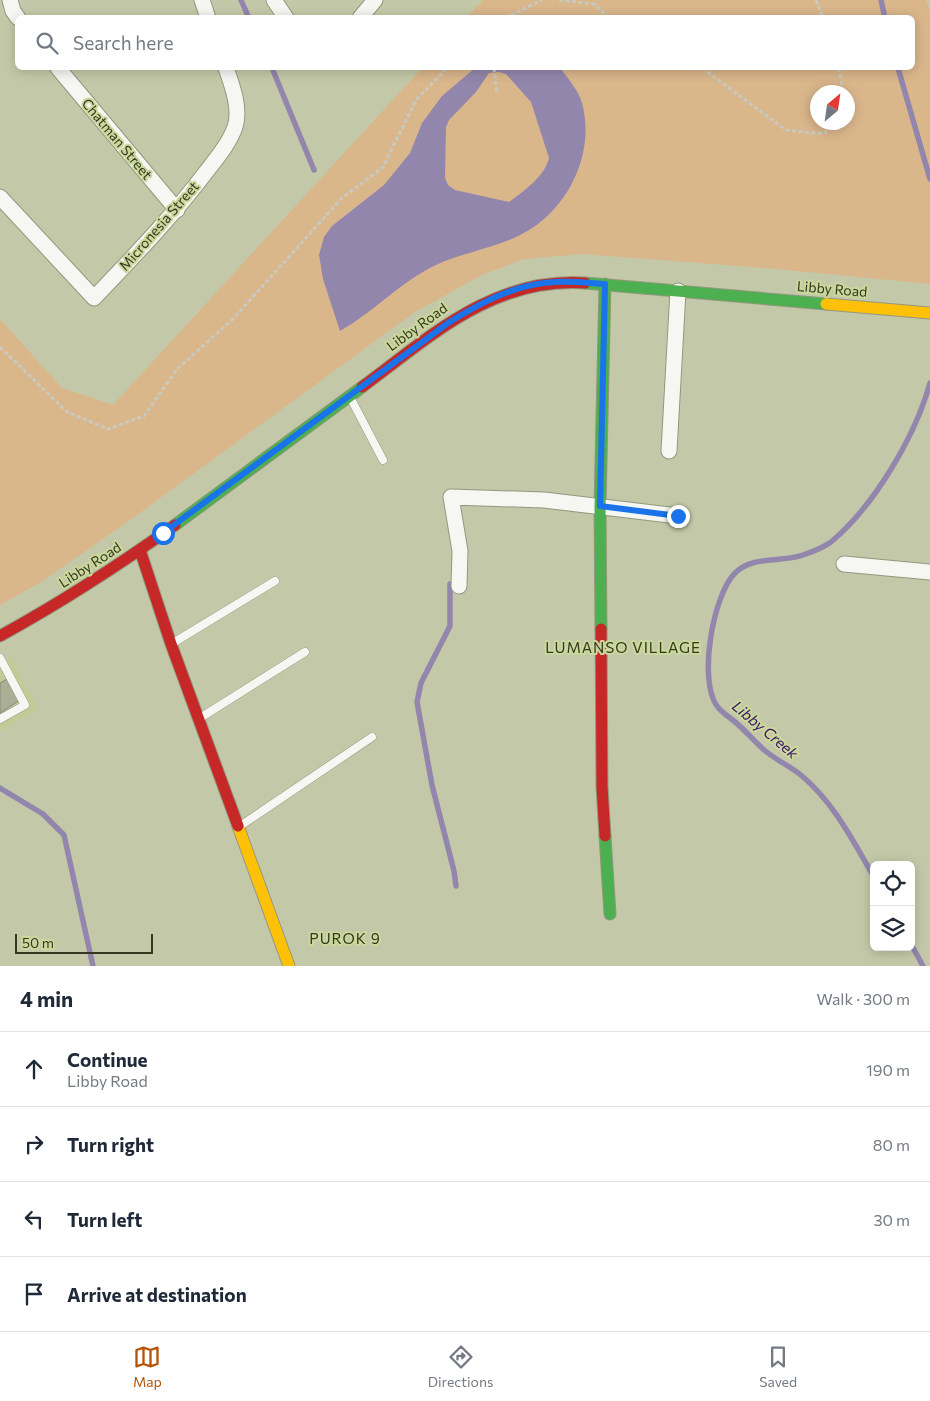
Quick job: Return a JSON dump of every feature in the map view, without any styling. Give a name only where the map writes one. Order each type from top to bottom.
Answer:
[{"type":"street","points":[[10,0],[16,15]]},
{"type":"street","points":[[202,0],[207,15]]},
{"type":"street","points":[[274,0],[284,15]]},
{"type":"street","points":[[362,15],[375,0]]},
{"type":"street","name":"Chatman Street","points":[[60,70],[177,210]]},
{"type":"street","name":"Micronesia Street","points":[[0,197],[94,298],[177,210],[220,153],[235,126],[236,112],[233,87],[227,70]]},
{"type":"street","name":"Libby Road","points":[[0,636],[62,601],[140,550],[448,323],[482,302],[523,287],[555,282],[605,284],[924,313]]},
{"type":"street","points":[[605,284],[600,506],[602,788],[610,914]]},
{"type":"street","points":[[669,452],[678,290]]},
{"type":"street","points":[[459,586],[460,551],[451,497],[501,497],[600,506],[678,516]]},
{"type":"street","points":[[140,550],[171,644],[290,966]]},
{"type":"street","points":[[844,564],[930,572]]},
{"type":"lane","points":[[349,395],[383,460]]},
{"type":"lane","points":[[171,644],[275,581]]},
{"type":"lane","points":[[199,719],[306,652]]},
{"type":"lane","points":[[0,658],[25,705],[0,719]]},
{"type":"lane","points":[[238,828],[372,738]]},
{"type":"path","points":[[511,15],[542,0]]},
{"type":"path","points":[[559,0],[594,4],[607,15]]},
{"type":"path","points":[[816,0],[822,15]]},
{"type":"path","points":[[0,347],[67,412],[108,429],[144,416],[177,369],[231,321],[342,198],[383,167],[416,100],[446,70]]},
{"type":"path","points":[[494,70],[497,94]]},
{"type":"path","points":[[705,70],[786,130],[824,134],[827,130]]},
{"type":"path","points":[[839,70],[842,85]]},
{"type":"shaded area","points":[[483,0],[926,0],[930,13],[930,284],[776,269],[582,254],[524,259],[482,275],[415,312],[126,523],[41,582],[0,605],[0,319],[62,388],[113,405],[420,70],[915,70],[915,15],[469,15]]},
{"type":"shaded area","points":[[473,70],[562,70],[572,84],[582,103],[585,122],[585,142],[581,161],[574,179],[552,211],[538,224],[512,239],[446,261],[423,272],[340,331],[323,279],[319,255],[324,237],[332,226],[384,185],[410,153],[422,123],[442,96]],"holes":[[[499,72],[506,74],[531,102],[549,158],[539,177],[509,202],[455,190],[448,185],[445,178],[446,127],[449,120],[476,92],[489,73]]]},
{"type":"shaded area","points":[[11,657],[39,709],[0,731],[0,663]]},
{"type":"building","points":[[7,679],[20,700],[0,713],[0,683]]},
{"type":"waterway","points":[[241,0],[248,15]]},
{"type":"waterway","name":"Libby Creek","points":[[881,0],[884,15]]},
{"type":"waterway","points":[[273,70],[314,170]]},
{"type":"waterway","name":"Libby Creek","points":[[899,70],[930,179]]},
{"type":"waterway","name":"Libby Creek","points":[[870,870],[842,823],[824,798],[797,772],[764,750],[717,706],[711,694],[709,677],[711,638],[720,599],[727,584],[742,567],[759,562],[794,557],[821,548],[831,542],[862,510],[891,469],[903,448],[914,426],[930,383]]},
{"type":"waterway","points":[[450,584],[450,626],[421,683],[417,702],[432,785],[454,871],[456,886]]},
{"type":"waterway","points":[[0,788],[43,814],[64,835],[93,966]]},
{"type":"waterway","name":"Libby Creek","points":[[915,951],[923,966]]},
{"type":"traffic: fast","points":[[585,283],[826,304]]},
{"type":"traffic: fast","points":[[601,629],[600,506],[605,284]]},
{"type":"traffic: fast","points":[[175,525],[362,387]]},
{"type":"traffic: fast","points":[[605,836],[610,914]]},
{"type":"traffic: slow","points":[[826,304],[930,313]]},
{"type":"traffic: slow","points":[[238,826],[289,966]]},
{"type":"traffic: jam","points":[[362,387],[439,330],[492,300],[521,290],[552,284],[585,283]]},
{"type":"traffic: jam","points":[[0,636],[89,583],[175,525]]},
{"type":"traffic: jam","points":[[140,550],[171,644],[238,826]]},
{"type":"traffic: jam","points":[[601,629],[602,787],[605,836]]},
{"type":"district","name":"LUMANSO VILLAGE","points":[[623,648]]},
{"type":"district","name":"PUROK 9","points":[[345,939]]},
{"type":"route","points":[[163,533],[448,323],[482,302],[523,287],[555,282],[605,284],[600,506],[678,516]]}]
